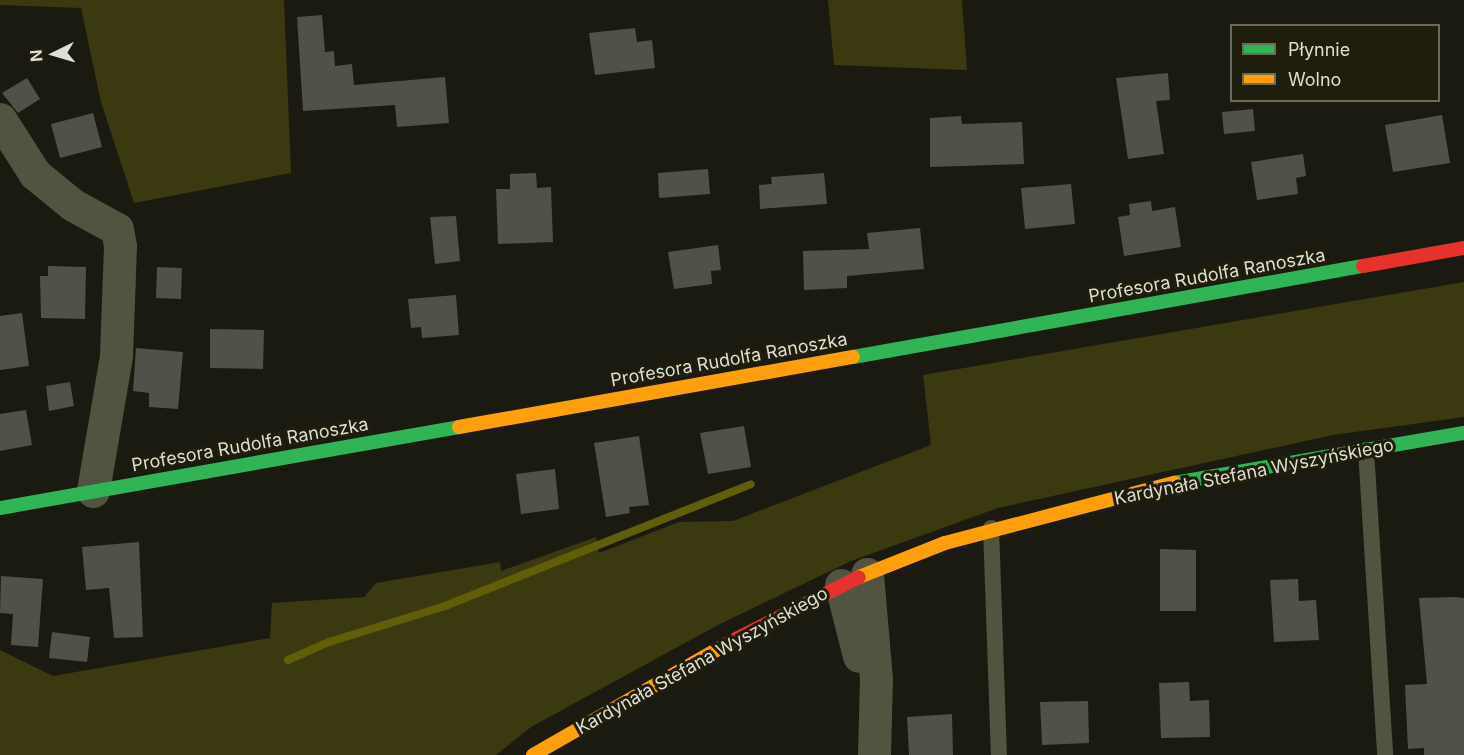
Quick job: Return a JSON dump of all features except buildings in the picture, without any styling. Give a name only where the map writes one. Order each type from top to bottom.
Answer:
[{"type":"street","points":[[0,119],[35,174],[73,205],[117,229],[120,246],[116,356],[93,491]]},
{"type":"street","name":"Profesora Rudolfa Ranoszka","points":[[0,508],[1464,248]]},
{"type":"street","name":"Kardynała Stefana Wyszyńskiego","points":[[533,755],[746,633],[854,580],[991,528],[1170,484],[1464,434]]},
{"type":"street","points":[[854,580],[876,678],[874,755]]},
{"type":"street","name":"Kardynała Stefana Wyszyńskiego","points":[[854,580],[869,755]]},
{"type":"lane","points":[[1366,450],[1385,755]]},
{"type":"lane","points":[[991,528],[999,755]]},
{"type":"shaded area","points":[[0,0],[284,0],[291,173],[134,203],[101,102],[81,8],[0,5]]},
{"type":"shaded area","points":[[828,0],[962,0],[967,70],[834,65]]},
{"type":"shaded area","points":[[1464,282],[1464,417],[1333,435],[998,508],[851,561],[718,625],[531,727],[496,755],[0,755],[0,650],[53,676],[270,638],[272,603],[364,597],[376,583],[500,562],[501,571],[596,537],[599,553],[679,522],[733,521],[931,445],[923,375]]},
{"type":"waterway","points":[[288,660],[329,642],[445,606],[751,484]]},
{"type":"traffic: fast","points":[[853,357],[1363,266]]},
{"type":"traffic: fast","points":[[0,508],[459,427]]},
{"type":"traffic: fast","points":[[1174,483],[1464,433]]},
{"type":"traffic: slow","points":[[459,427],[853,357]]},
{"type":"traffic: slow","points":[[859,577],[945,543],[1174,483]]},
{"type":"traffic: slow","points":[[533,755],[730,642]]},
{"type":"traffic: jam","points":[[1363,266],[1464,248]]},
{"type":"traffic: jam","points":[[730,642],[859,577]]}]
